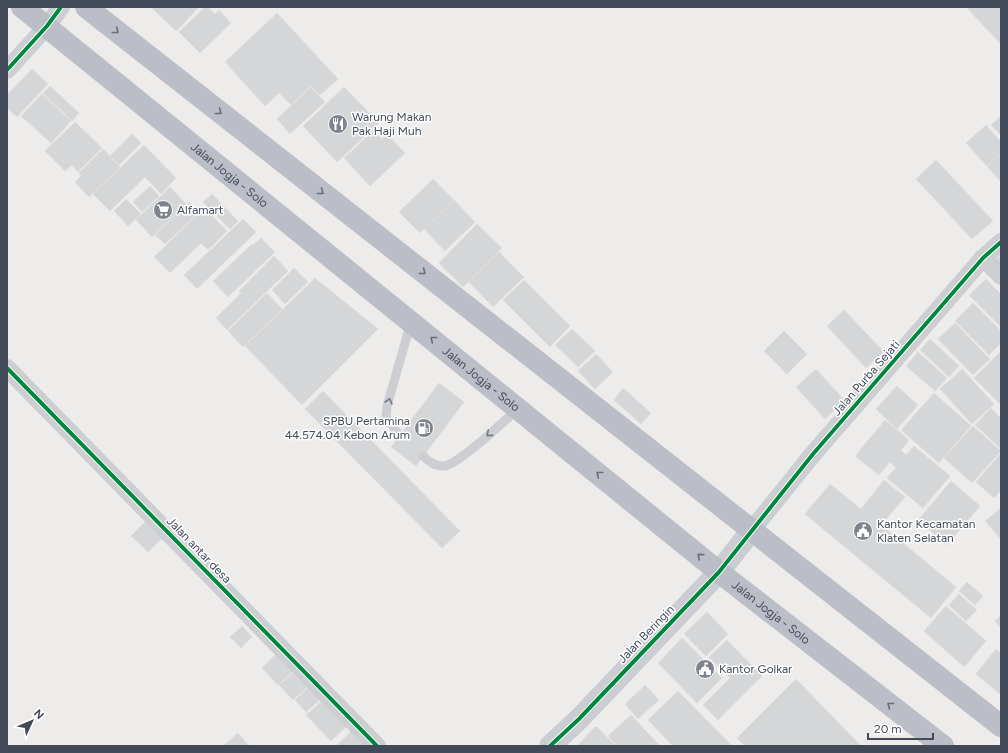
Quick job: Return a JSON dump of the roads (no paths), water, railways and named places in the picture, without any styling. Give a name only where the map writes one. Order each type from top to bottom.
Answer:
[{"type":"highway","name":"Jalan Jogja - Solo","points":[[22,7],[719,572],[943,746]]},
{"type":"highway","points":[[86,7],[1001,726]]},
{"type":"street","points":[[7,70],[47,26],[61,7]]},
{"type":"street","name":"Jalan Purba Sejati","points":[[752,531],[813,454],[983,258],[1001,242]]},
{"type":"street","points":[[983,258],[1001,276]]},
{"type":"street","name":"Jalan antar desa","points":[[7,368],[377,746]]},
{"type":"street","name":"Jalan Beringin","points":[[550,746],[579,719],[719,572],[752,531]]},
{"type":"lane","points":[[399,435],[386,417],[387,406],[411,322]]},
{"type":"lane","points":[[423,456],[432,464],[444,466],[458,460],[518,409]]},
{"type":"place","name":"Warung Makan Pak Haji Muh","points":[[338,124]]},
{"type":"place","name":"Alfamart","points":[[163,210]]},
{"type":"place","name":"SPBU Pertamina 44.574.04 Kebon Arum","points":[[424,428]]},
{"type":"place","name":"Kantor Kecamatan Klaten Selatan","points":[[863,531]]},
{"type":"place","name":"Kantor Golkar","points":[[705,669]]}]
